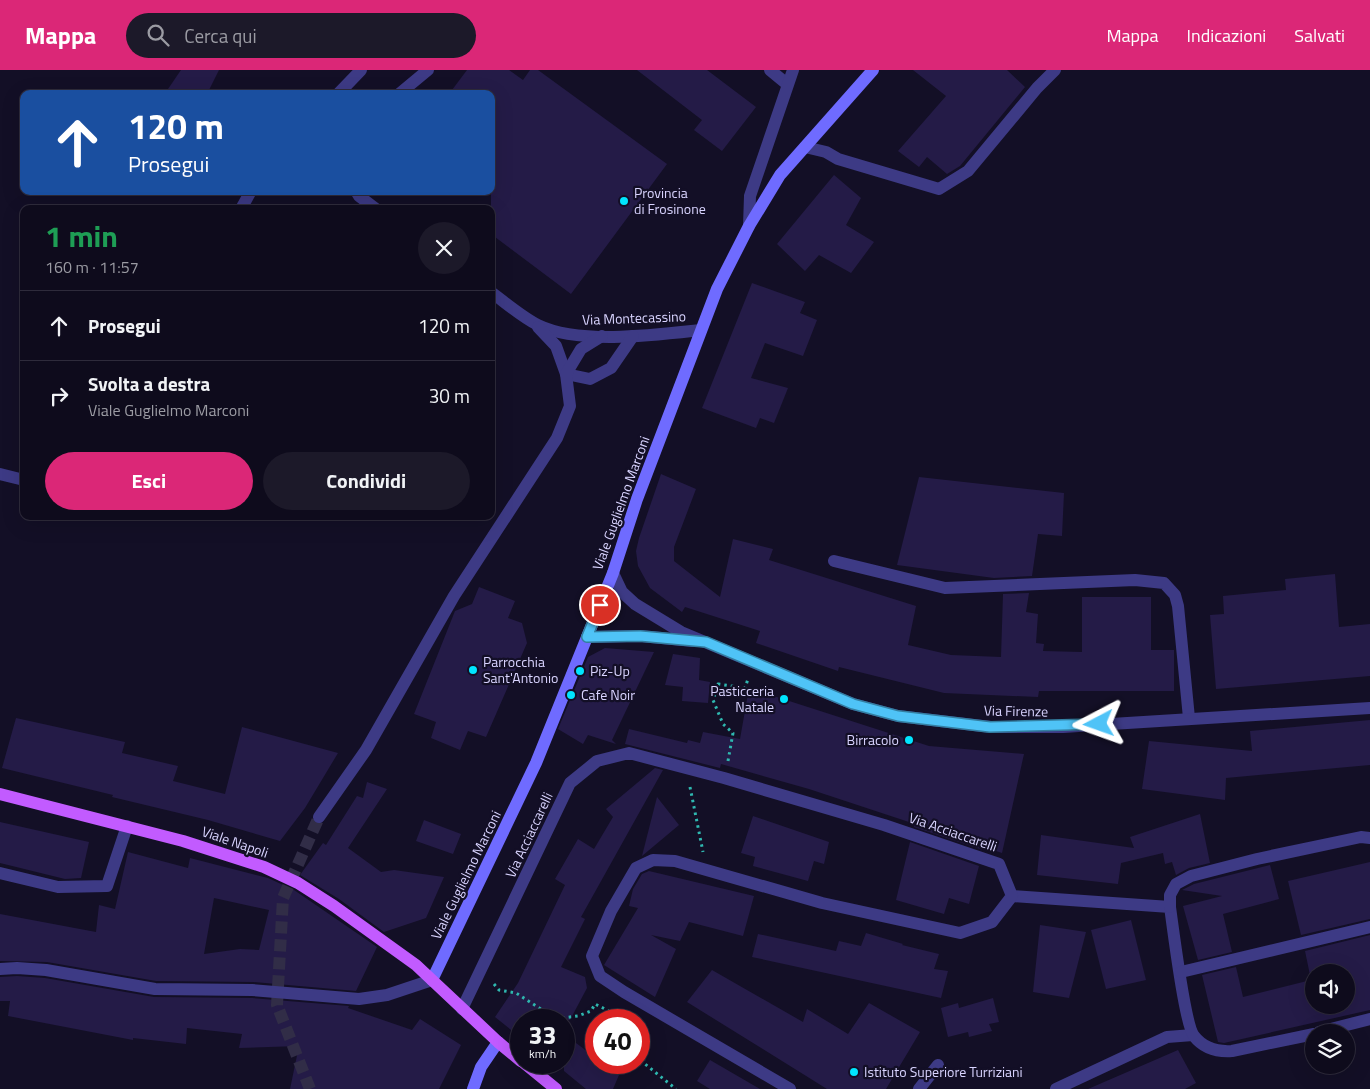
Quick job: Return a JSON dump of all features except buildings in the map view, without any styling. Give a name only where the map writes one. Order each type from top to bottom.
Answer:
[{"type":"main road","name":"Viale Guglielmo Marconi","points":[[432,980],[536,763],[613,573],[637,498],[717,289],[748,226],[780,175],[873,70]]},
{"type":"main road","name":"Viale Napoli","points":[[0,794],[183,841],[255,864],[298,883],[349,916],[416,965],[510,1052]]},
{"type":"main road","points":[[473,1089],[481,1067],[489,1052],[498,1042]]},
{"type":"main road","name":"Viale Napoli","points":[[537,1074],[556,1089]]},
{"type":"street","points":[[342,90],[361,70]]},
{"type":"street","points":[[404,90],[428,70]]},
{"type":"street","points":[[770,70],[787,84]]},
{"type":"street","points":[[748,226],[750,196],[793,70]]},
{"type":"street","points":[[805,147],[826,152],[838,159],[939,189],[968,171],[1037,88],[1056,70]]},
{"type":"street","points":[[359,195],[371,205]]},
{"type":"street","name":"Via Montecassino","points":[[495,295],[537,325],[558,333],[633,336],[701,330]]},
{"type":"street","points":[[319,817],[366,750],[454,596],[557,438],[570,406],[566,374],[556,346],[537,325]]},
{"type":"street","points":[[566,374],[581,348],[602,336]]},
{"type":"street","points":[[566,374],[590,379],[611,368],[633,336]]},
{"type":"street","points":[[0,474],[20,479]]},
{"type":"street","points":[[834,561],[945,588],[1136,580],[1164,583],[1175,595],[1178,606],[1189,718]]},
{"type":"street","name":"Via Firenze","points":[[613,573],[622,592],[635,604],[663,622],[853,704],[898,716],[990,727],[1063,727],[1370,708]]},
{"type":"street","points":[[587,637],[640,636],[706,642]]},
{"type":"street","name":"Via Acciaccarelli","points":[[462,1009],[570,782],[597,761],[629,753],[724,778],[884,825],[999,864],[1012,896]]},
{"type":"street","points":[[0,873],[58,886],[107,886],[127,826]]},
{"type":"street","points":[[1305,1036],[1250,1049],[1218,1052],[1206,1047],[1193,1035],[1170,907],[1170,895],[1176,884],[1191,876],[1257,858],[1361,837],[1370,838]]},
{"type":"street","points":[[790,1089],[628,995],[600,976],[592,956],[611,911],[636,868],[654,860],[675,861],[822,903],[960,933],[992,922],[1012,896],[1170,907]]},
{"type":"street","points":[[1181,972],[1370,927]]},
{"type":"street","points":[[0,969],[46,970],[155,989],[252,990],[359,999],[387,995],[432,980]]},
{"type":"street","points":[[1350,1024],[1370,1019]]},
{"type":"street","points":[[1056,1089],[1168,1037],[1193,1035]]},
{"type":"street","points":[[919,1089],[938,1065]]},
{"type":"path","points":[[724,778],[734,733],[723,724],[713,700],[718,684],[745,688],[748,678]]},
{"type":"path","points":[[686,768],[706,870]]},
{"type":"path","points":[[491,979],[498,990],[516,993],[547,1014],[562,1018],[585,1013]]},
{"type":"path","points":[[620,1009],[628,995]]},
{"type":"path","points":[[591,1009],[595,1004],[605,1009]]},
{"type":"path","points":[[650,1067],[676,1089]]},
{"type":"tunnel","points":[[310,1089],[277,1005],[283,898],[319,817]]},
{"type":"place","name":"Provincia di Frosinone","points":[[624,201]]},
{"type":"place","name":"Parrocchia Sant'Antonio","points":[[473,670]]},
{"type":"place","name":"Piz-Up","points":[[580,671]]},
{"type":"place","name":"Cafe Noir","points":[[571,695]]},
{"type":"place","name":"Pasticceria Natale","points":[[784,699]]},
{"type":"place","name":"Birracolo","points":[[909,740]]},
{"type":"place","name":"Istituto Superiore Turriziani","points":[[854,1072]]},
{"type":"route","points":[[600,605],[587,637],[611,635],[640,636],[706,642],[853,704],[898,716],[990,727],[1063,727],[1099,724]]}]
